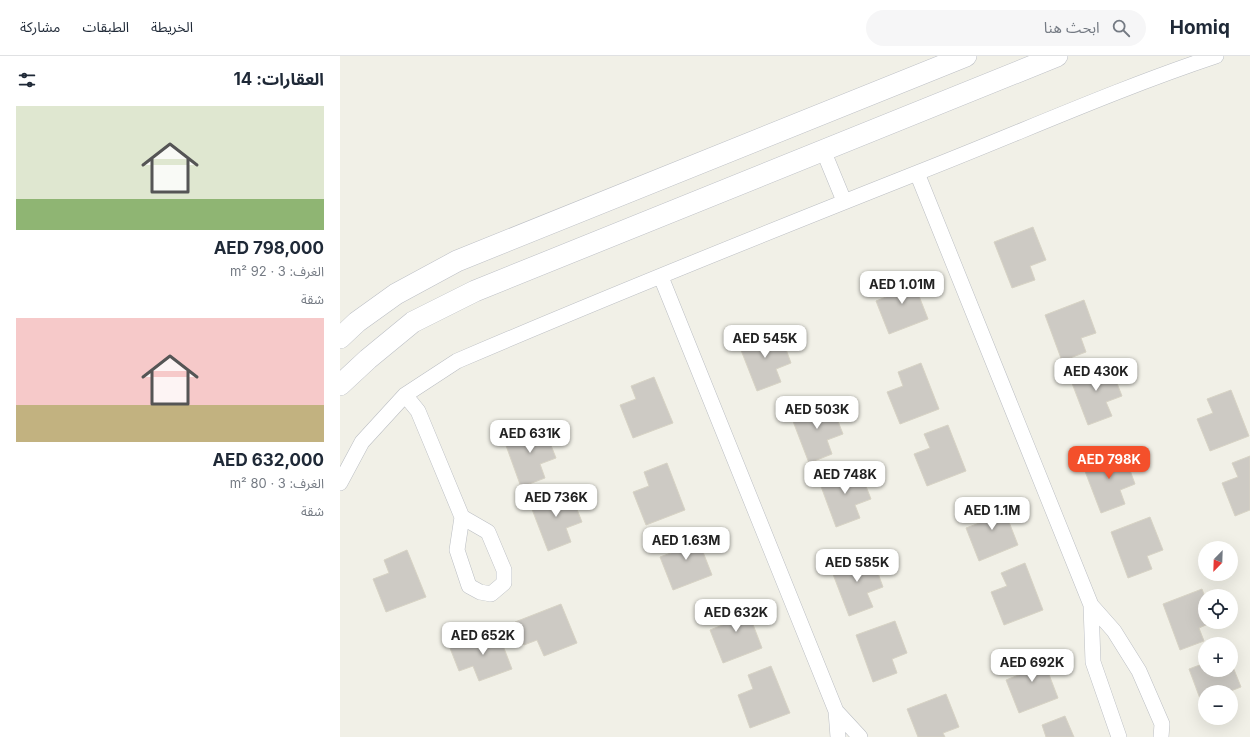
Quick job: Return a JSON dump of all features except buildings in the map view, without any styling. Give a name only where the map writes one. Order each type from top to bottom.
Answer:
[{"type":"main road","points":[[340,338],[358,322],[396,294],[457,261],[966,56]]},
{"type":"main road","points":[[340,385],[368,359],[413,322],[475,291],[1057,56]]},
{"type":"street","points":[[340,483],[362,442],[405,395],[456,361],[844,201],[1171,71],[1216,56]]},
{"type":"street","points":[[823,150],[844,201]]},
{"type":"street","points":[[917,173],[1091,606],[1093,662],[1119,737]]},
{"type":"street","points":[[661,277],[836,711],[838,737]]},
{"type":"street","points":[[405,395],[418,411],[462,517],[457,550],[470,586],[480,592],[491,594],[504,583],[504,570],[488,532],[462,517]]},
{"type":"street","points":[[1091,606],[1114,631],[1139,671],[1162,724],[1162,737]]},
{"type":"street","points":[[836,711],[860,737]]}]
